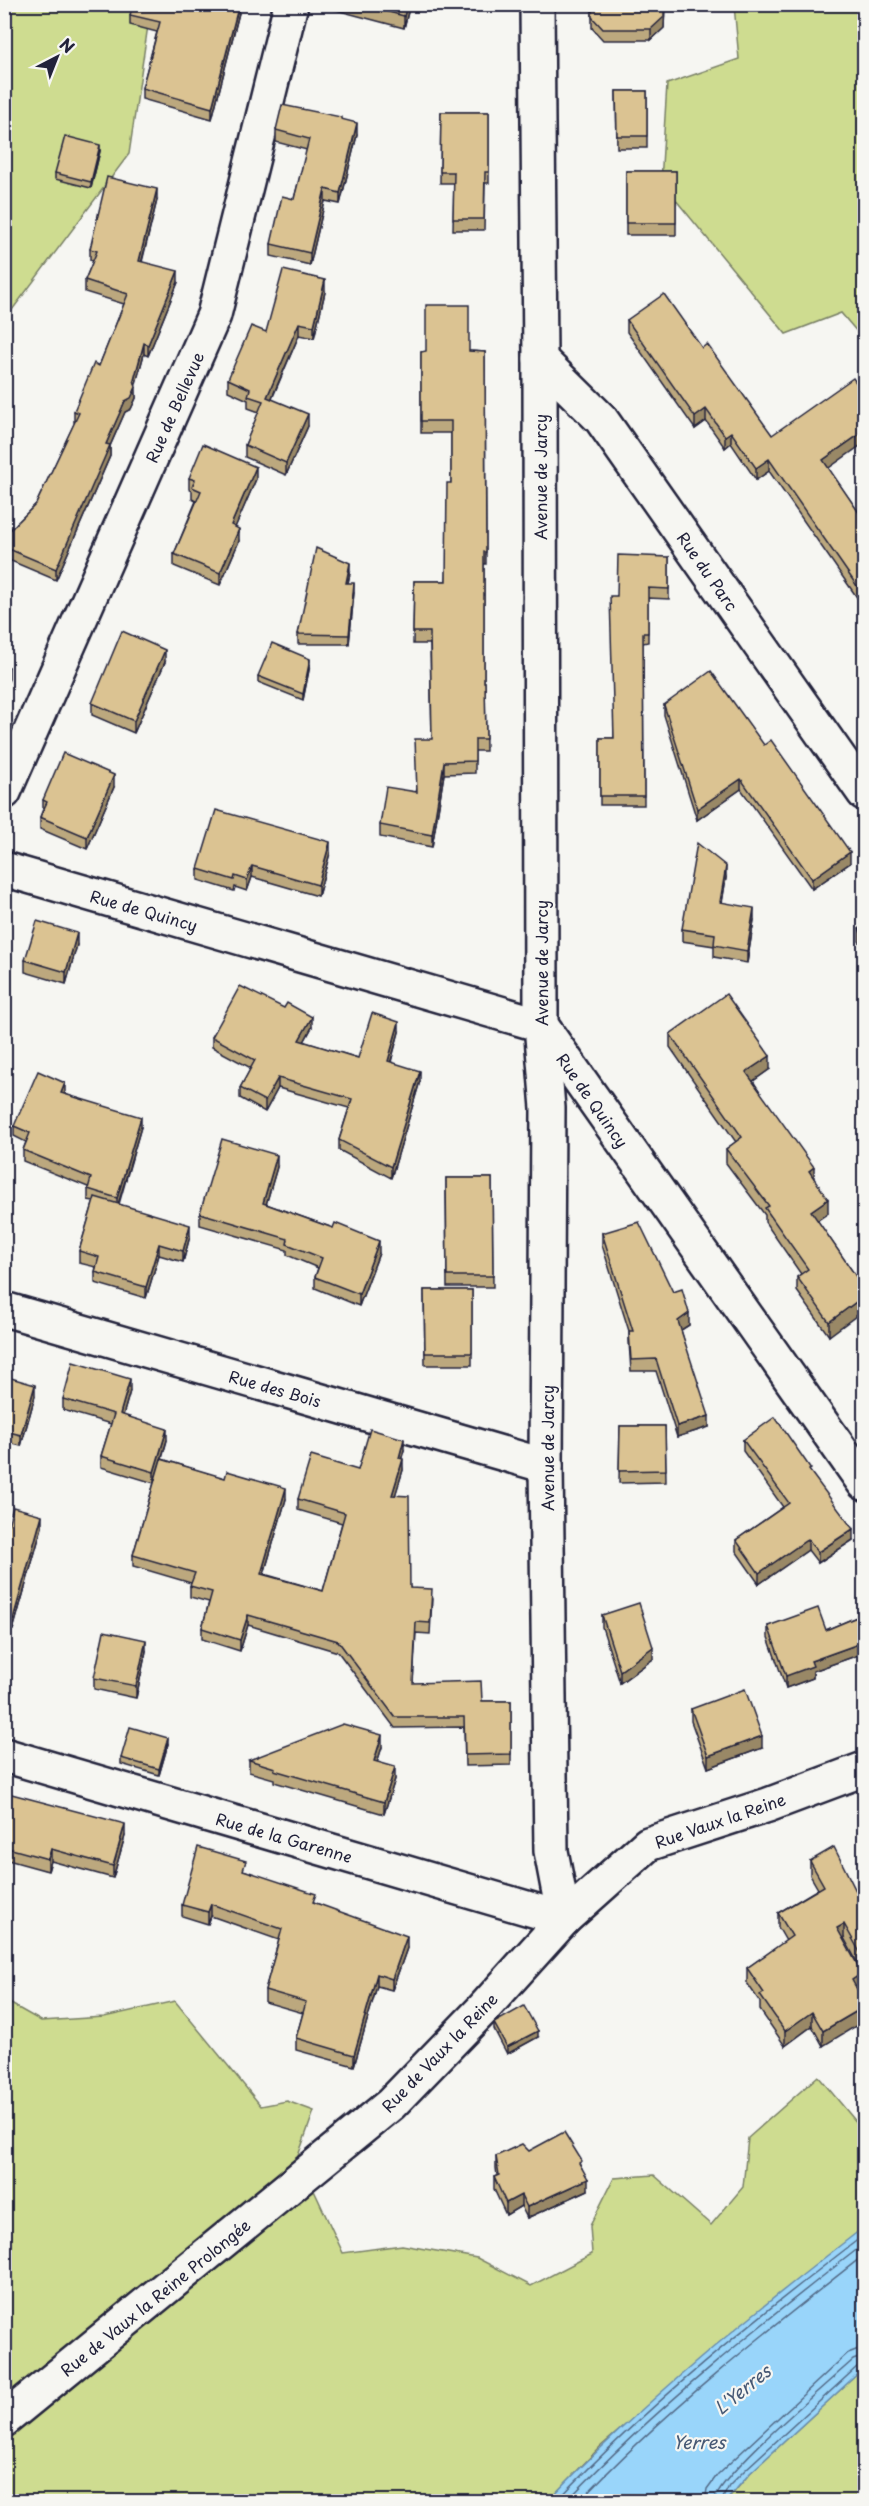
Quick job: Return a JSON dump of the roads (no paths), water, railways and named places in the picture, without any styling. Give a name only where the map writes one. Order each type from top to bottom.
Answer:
[{"type":"street","name":"Rue de Bellevue","points":[[4,792],[214,315],[291,4]]},
{"type":"street","name":"Avenue de Jarcy","points":[[537,4],[541,1025],[548,1108],[546,1466],[551,1851],[564,1919]]},
{"type":"street","name":"Rue du Parc","points":[[540,359],[601,419],[864,793]]},
{"type":"street","name":"Rue de Quincy","points":[[4,869],[541,1025],[864,1483]]},
{"type":"street","name":"Rue des Bois","points":[[4,1309],[546,1466]]},
{"type":"street","name":"Rue de la Garenne","points":[[4,1755],[564,1919]]},
{"type":"street","name":"Rue Vaux la Reine","points":[[564,1919],[648,1844],[768,1805],[864,1769]]},
{"type":"street","name":"Rue de Vaux la Reine","points":[[305,2175],[391,2104],[483,2010],[564,1919]]},
{"type":"street","name":"Rue de Vaux la Reine Prolongée","points":[[4,2420],[305,2175]]},
{"type":"water","name":"Yerres","points":[[864,2227],[864,2368],[750,2473],[726,2501],[548,2501],[661,2392],[782,2291]]},
{"type":"water label","name":"L'Yerres","points":[[742,2389]]}]
